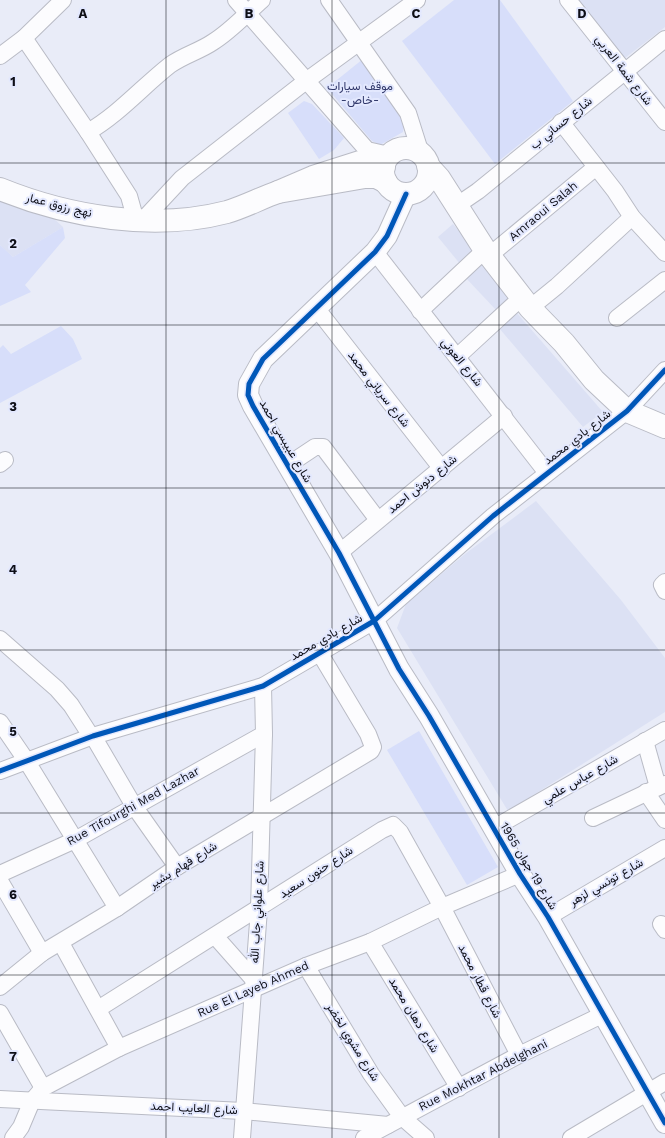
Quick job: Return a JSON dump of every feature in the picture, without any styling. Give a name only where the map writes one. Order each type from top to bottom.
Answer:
[{"type":"main road","points":[[456,206],[438,194],[395,190],[386,168],[401,148],[408,148],[425,160],[488,252],[526,302],[564,343],[594,380],[627,410],[665,427]]},
{"type":"main road","points":[[411,192],[427,181],[425,160]]},
{"type":"main road","name":"نهج رزوق عمار","points":[[0,189],[72,211],[139,221],[182,220],[227,212],[313,177],[360,162],[386,168]]},
{"type":"street","points":[[236,0],[368,150],[386,168]]},
{"type":"street","points":[[88,132],[104,123],[148,82],[178,60],[214,42],[262,0]]},
{"type":"street","points":[[330,0],[408,113],[425,160]]},
{"type":"street","points":[[24,38],[88,132],[128,196],[139,221],[182,178],[306,80],[359,44],[417,0]]},
{"type":"street","name":"شارع شمة العربي","points":[[568,0],[665,122]]},
{"type":"street","points":[[0,56],[24,38],[60,1]]},
{"type":"street","name":"شارع حساني ب","points":[[456,206],[478,191],[665,39]]},
{"type":"street","points":[[561,122],[632,217],[665,253]]},
{"type":"street","name":"Amraoui Salah","points":[[420,310],[488,252],[596,167]]},
{"type":"street","name":"شارع عبيبسي احمد","points":[[374,621],[339,553],[248,395],[249,384],[263,359],[375,252],[387,236],[411,192]]},
{"type":"street","points":[[458,356],[526,302],[557,286],[632,217]]},
{"type":"street","name":"شارع العوني","points":[[375,252],[458,356],[547,473]]},
{"type":"street","points":[[617,318],[665,280]]},
{"type":"street","name":"شارع سرياني محمد","points":[[317,309],[442,469]]},
{"type":"street","name":"شارع بادي محمد","points":[[0,770],[93,736],[263,686],[374,621],[493,516],[627,410],[665,370]]},
{"type":"street","name":"شارع دنوش احمد","points":[[339,553],[504,416]]},
{"type":"street","points":[[288,465],[315,447],[323,447],[378,520]]},
{"type":"street","points":[[665,582],[662,585],[665,591]]},
{"type":"street","name":"شارع 19 جوان 1965","points":[[374,621],[399,669],[429,716],[520,874],[548,917],[604,1014],[646,1092],[665,1123]]},
{"type":"street","points":[[0,639],[57,690],[71,705],[89,733],[93,736],[134,806],[177,867]]},
{"type":"street","name":"شارع فهام بشير","points":[[0,987],[42,953],[61,943],[117,908],[177,867],[371,751],[373,747],[368,734],[319,652]]},
{"type":"street","name":"شارع علواني جاب الله","points":[[242,1138],[259,909],[264,734],[263,686]]},
{"type":"street","points":[[0,722],[26,760],[117,908]]},
{"type":"street","name":"شارع عباس علمي","points":[[494,828],[665,730]]},
{"type":"street","name":"Rue Tifourghi Med Lazhar","points":[[0,874],[75,840],[264,734]]},
{"type":"street","points":[[645,741],[665,820]]},
{"type":"street","points":[[593,818],[656,788]]},
{"type":"street","name":"شارع حنون سعيد","points":[[98,1009],[259,909],[382,830],[393,825],[400,832],[442,907]]},
{"type":"street","name":"شارع تونسي لزهر","points":[[548,917],[665,848]]},
{"type":"street","name":"Rue El Layeb Ahmed","points":[[22,1134],[32,1101],[43,1088],[119,1048],[253,985],[370,942],[442,907],[520,874]]},
{"type":"street","points":[[0,881],[42,953]]},
{"type":"street","name":"شارع قطار محمد","points":[[442,907],[519,1055]]},
{"type":"street","points":[[215,936],[253,985]]},
{"type":"street","name":"شارع دهان محمد","points":[[370,942],[459,1088]]},
{"type":"street","points":[[61,943],[119,1048]]},
{"type":"street","name":"شارع مشوي لخضر","points":[[306,966],[371,1074],[402,1117],[426,1138]]},
{"type":"street","points":[[0,1013],[43,1088]]},
{"type":"street","name":"Rue Mokhtar Abdelghani","points":[[364,1138],[519,1055],[604,1014]]},
{"type":"street","points":[[571,1138],[665,1082]]},
{"type":"street","name":"شارع العايب احمد","points":[[0,1099],[243,1111],[388,1125]]},
{"type":"shaded area","points":[[571,0],[665,0],[665,27],[621,61]]},
{"type":"shaded area","points":[[0,193],[42,208],[63,227],[13,257],[0,245]]},
{"type":"shaded area","points":[[453,224],[477,253],[461,265],[438,237]]},
{"type":"shaded area","points":[[484,260],[513,297],[496,310],[465,277]]},
{"type":"shaded area","points":[[516,312],[603,412],[583,427],[499,328]]},
{"type":"shaded area","points":[[536,501],[621,600],[665,658],[665,712],[508,811],[397,628],[406,604],[465,554]]},
{"type":"green space","points":[[454,0],[500,0],[573,101],[495,164],[402,41]]},
{"type":"green space","name":"موقف سيارات -خاص-","points":[[363,59],[405,119],[403,132],[380,145],[372,141],[327,88]]},
{"type":"green space","name":"موقف سيارات -خاص-","points":[[304,101],[312,104],[344,138],[334,150],[319,159],[288,113]]},
{"type":"green space","points":[[63,227],[65,238],[25,285],[31,292],[0,306],[0,245],[13,257]]},
{"type":"green space","points":[[61,326],[73,339],[82,359],[0,403],[0,348],[3,345],[11,354]]},
{"type":"green space","points":[[419,731],[498,867],[467,885],[387,750]]},
{"type":"cycle path","points":[[406,194],[387,236],[375,252],[263,359],[249,384],[248,395],[339,553],[399,669],[429,716],[520,874],[548,917],[665,1123]]},
{"type":"cycle path","points":[[0,771],[93,736],[263,686],[374,621],[493,516],[627,411],[665,370]]}]
